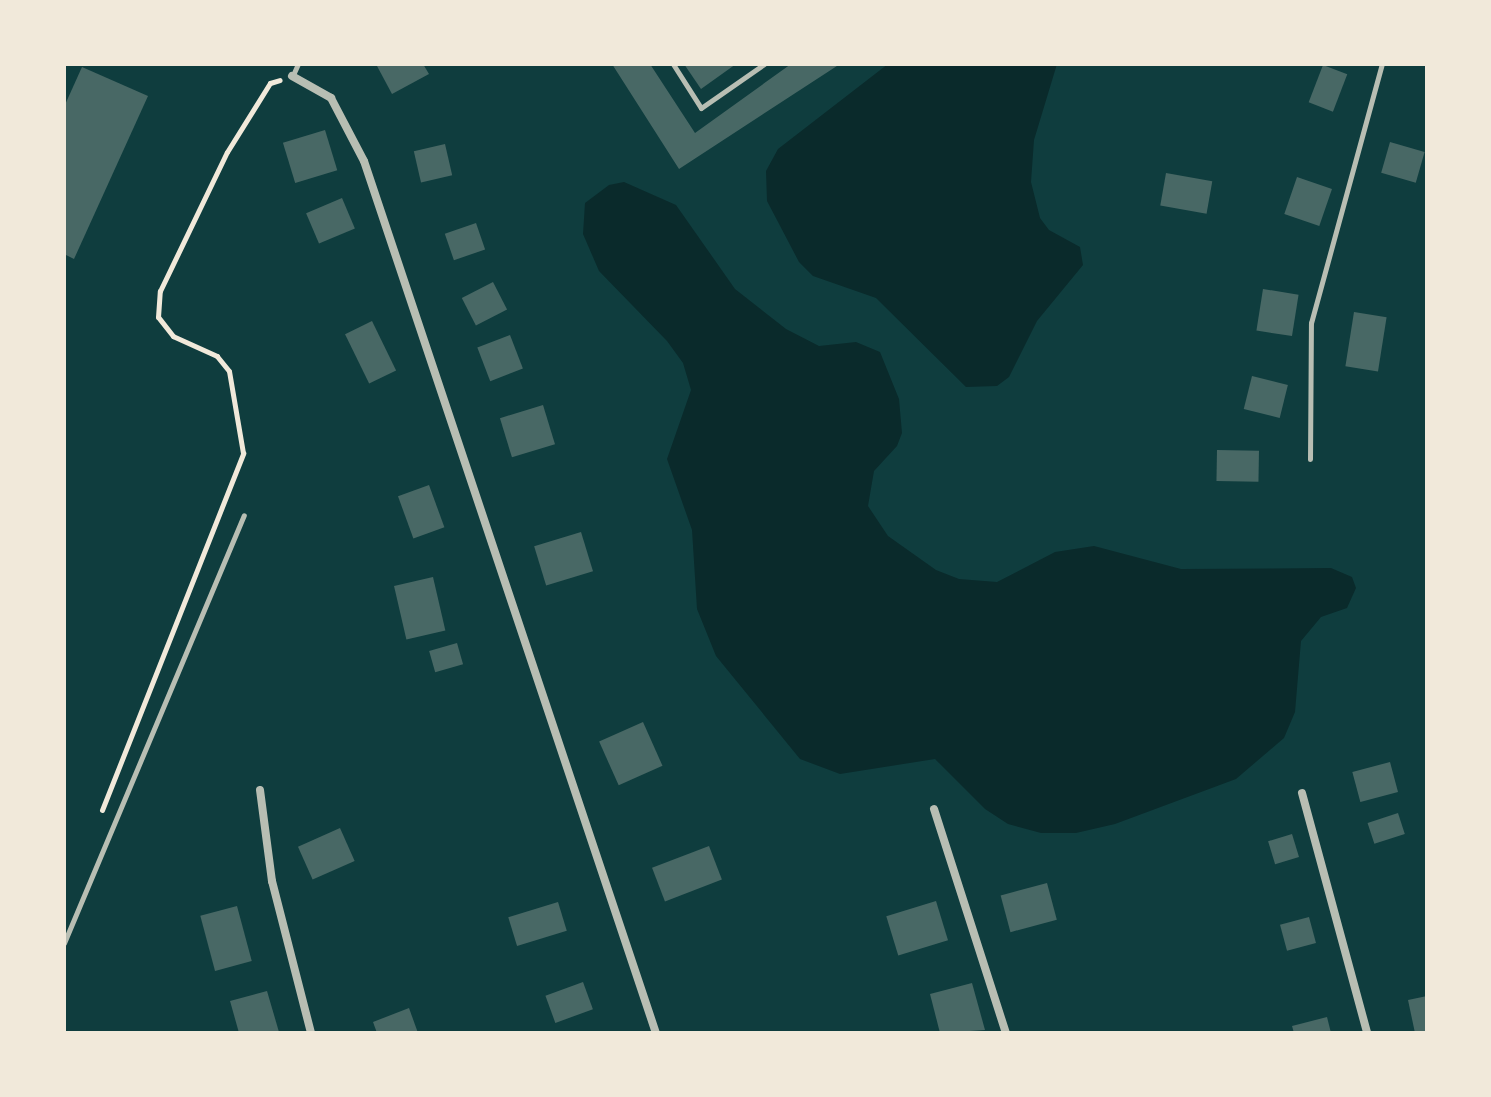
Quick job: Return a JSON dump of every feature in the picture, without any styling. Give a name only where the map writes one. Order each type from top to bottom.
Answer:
[{"type":"street","points":[[292,76],[331,98],[364,161],[656,1033]]},
{"type":"street","points":[[260,790],[272,881],[311,1033]]},
{"type":"street","points":[[1302,793],[1367,1033]]},
{"type":"street","points":[[934,809],[1006,1033]]},
{"type":"lane","points":[[292,76],[298,64]]},
{"type":"lane","points":[[673,64],[701,108],[764,64]]},
{"type":"lane","points":[[1310,459],[1311,323],[1382,64]]},
{"type":"lane","points":[[64,943],[244,515]]},
{"type":"path","points":[[101,818],[243,453],[229,371],[217,356],[173,336],[158,317],[160,291],[227,152],[270,83],[292,76]]},
{"type":"water","points":[[888,64],[1057,64],[1034,140],[1031,182],[1040,218],[1049,230],[1080,247],[1083,265],[1037,321],[1009,377],[997,386],[966,387],[876,298],[813,276],[799,262],[767,201],[766,171],[778,149]]},
{"type":"water","points":[[624,182],[676,205],[735,289],[786,329],[819,346],[856,342],[880,352],[899,399],[902,433],[897,446],[874,471],[868,506],[888,536],[936,570],[959,579],[997,582],[1055,552],[1094,546],[1181,569],[1331,568],[1352,577],[1356,588],[1347,608],[1321,617],[1301,641],[1295,712],[1284,738],[1236,779],[1115,824],[1076,833],[1041,833],[1008,824],[985,809],[935,759],[840,774],[800,759],[716,656],[697,609],[692,530],[667,459],[691,390],[683,363],[667,341],[599,271],[583,234],[585,203],[609,185]]},
{"type":"building","points":[[423,64],[429,74],[392,94],[377,66]]},
{"type":"building","points":[[612,64],[650,64],[695,133],[791,64],[840,64],[679,169]]},
{"type":"building","points":[[684,64],[736,64],[701,89]]},
{"type":"building","points":[[1323,65],[1347,74],[1333,112],[1309,102]]},
{"type":"building","points":[[82,67],[148,96],[74,259],[64,254],[64,107]]},
{"type":"building","points":[[325,130],[337,170],[295,183],[283,143]]},
{"type":"building","points":[[1390,142],[1425,152],[1416,183],[1381,173]]},
{"type":"building","points":[[445,144],[452,175],[421,182],[414,151]]},
{"type":"building","points":[[1166,173],[1212,181],[1207,214],[1160,205]]},
{"type":"building","points":[[1297,177],[1332,189],[1319,226],[1284,214]]},
{"type":"building","points":[[342,198],[355,228],[319,244],[306,213]]},
{"type":"building","points":[[476,223],[485,249],[454,260],[445,234]]},
{"type":"building","points":[[493,282],[507,310],[476,326],[462,298]]},
{"type":"building","points":[[1263,289],[1299,295],[1292,336],[1256,330]]},
{"type":"building","points":[[1354,312],[1387,317],[1378,371],[1345,366]]},
{"type":"building","points":[[372,321],[396,370],[369,384],[345,334]]},
{"type":"building","points":[[510,335],[523,369],[490,381],[477,348]]},
{"type":"building","points":[[1252,376],[1288,385],[1280,418],[1244,409]]},
{"type":"building","points":[[543,405],[555,444],[512,457],[500,418]]},
{"type":"building","points":[[1217,450],[1259,451],[1258,482],[1216,481]]},
{"type":"building","points":[[429,485],[444,527],[413,539],[398,496]]},
{"type":"building","points":[[581,532],[593,571],[546,586],[534,546]]},
{"type":"building","points":[[433,577],[445,631],[406,640],[394,586]]},
{"type":"building","points":[[457,643],[463,664],[435,672],[429,651]]},
{"type":"building","points":[[643,722],[663,766],[619,785],[599,742]]},
{"type":"building","points":[[1390,762],[1398,792],[1360,802],[1352,772]]},
{"type":"building","points":[[1398,813],[1405,834],[1374,844],[1368,823]]},
{"type":"building","points":[[340,828],[355,861],[313,880],[298,847]]},
{"type":"building","points":[[1292,834],[1299,857],[1275,864],[1268,841]]},
{"type":"building","points":[[709,846],[722,880],[665,901],[652,868]]},
{"type":"building","points":[[1047,883],[1057,920],[1010,932],[1001,895]]},
{"type":"building","points":[[936,901],[948,940],[898,955],[886,916]]},
{"type":"building","points":[[558,902],[567,931],[517,946],[508,917]]},
{"type":"building","points":[[237,906],[252,961],[215,971],[200,916]]},
{"type":"building","points":[[1309,917],[1316,943],[1287,951],[1280,925]]},
{"type":"building","points":[[583,982],[593,1009],[555,1023],[545,996]]},
{"type":"building","points":[[972,983],[985,1030],[940,1033],[930,994]]},
{"type":"building","points":[[267,991],[279,1032],[239,1033],[230,1001]]},
{"type":"building","points":[[1427,996],[1427,1033],[1415,1033],[1408,1000]]},
{"type":"building","points":[[409,1008],[418,1033],[377,1033],[373,1022]]},
{"type":"building","points":[[1327,1017],[1331,1033],[1294,1033],[1292,1026]]}]
